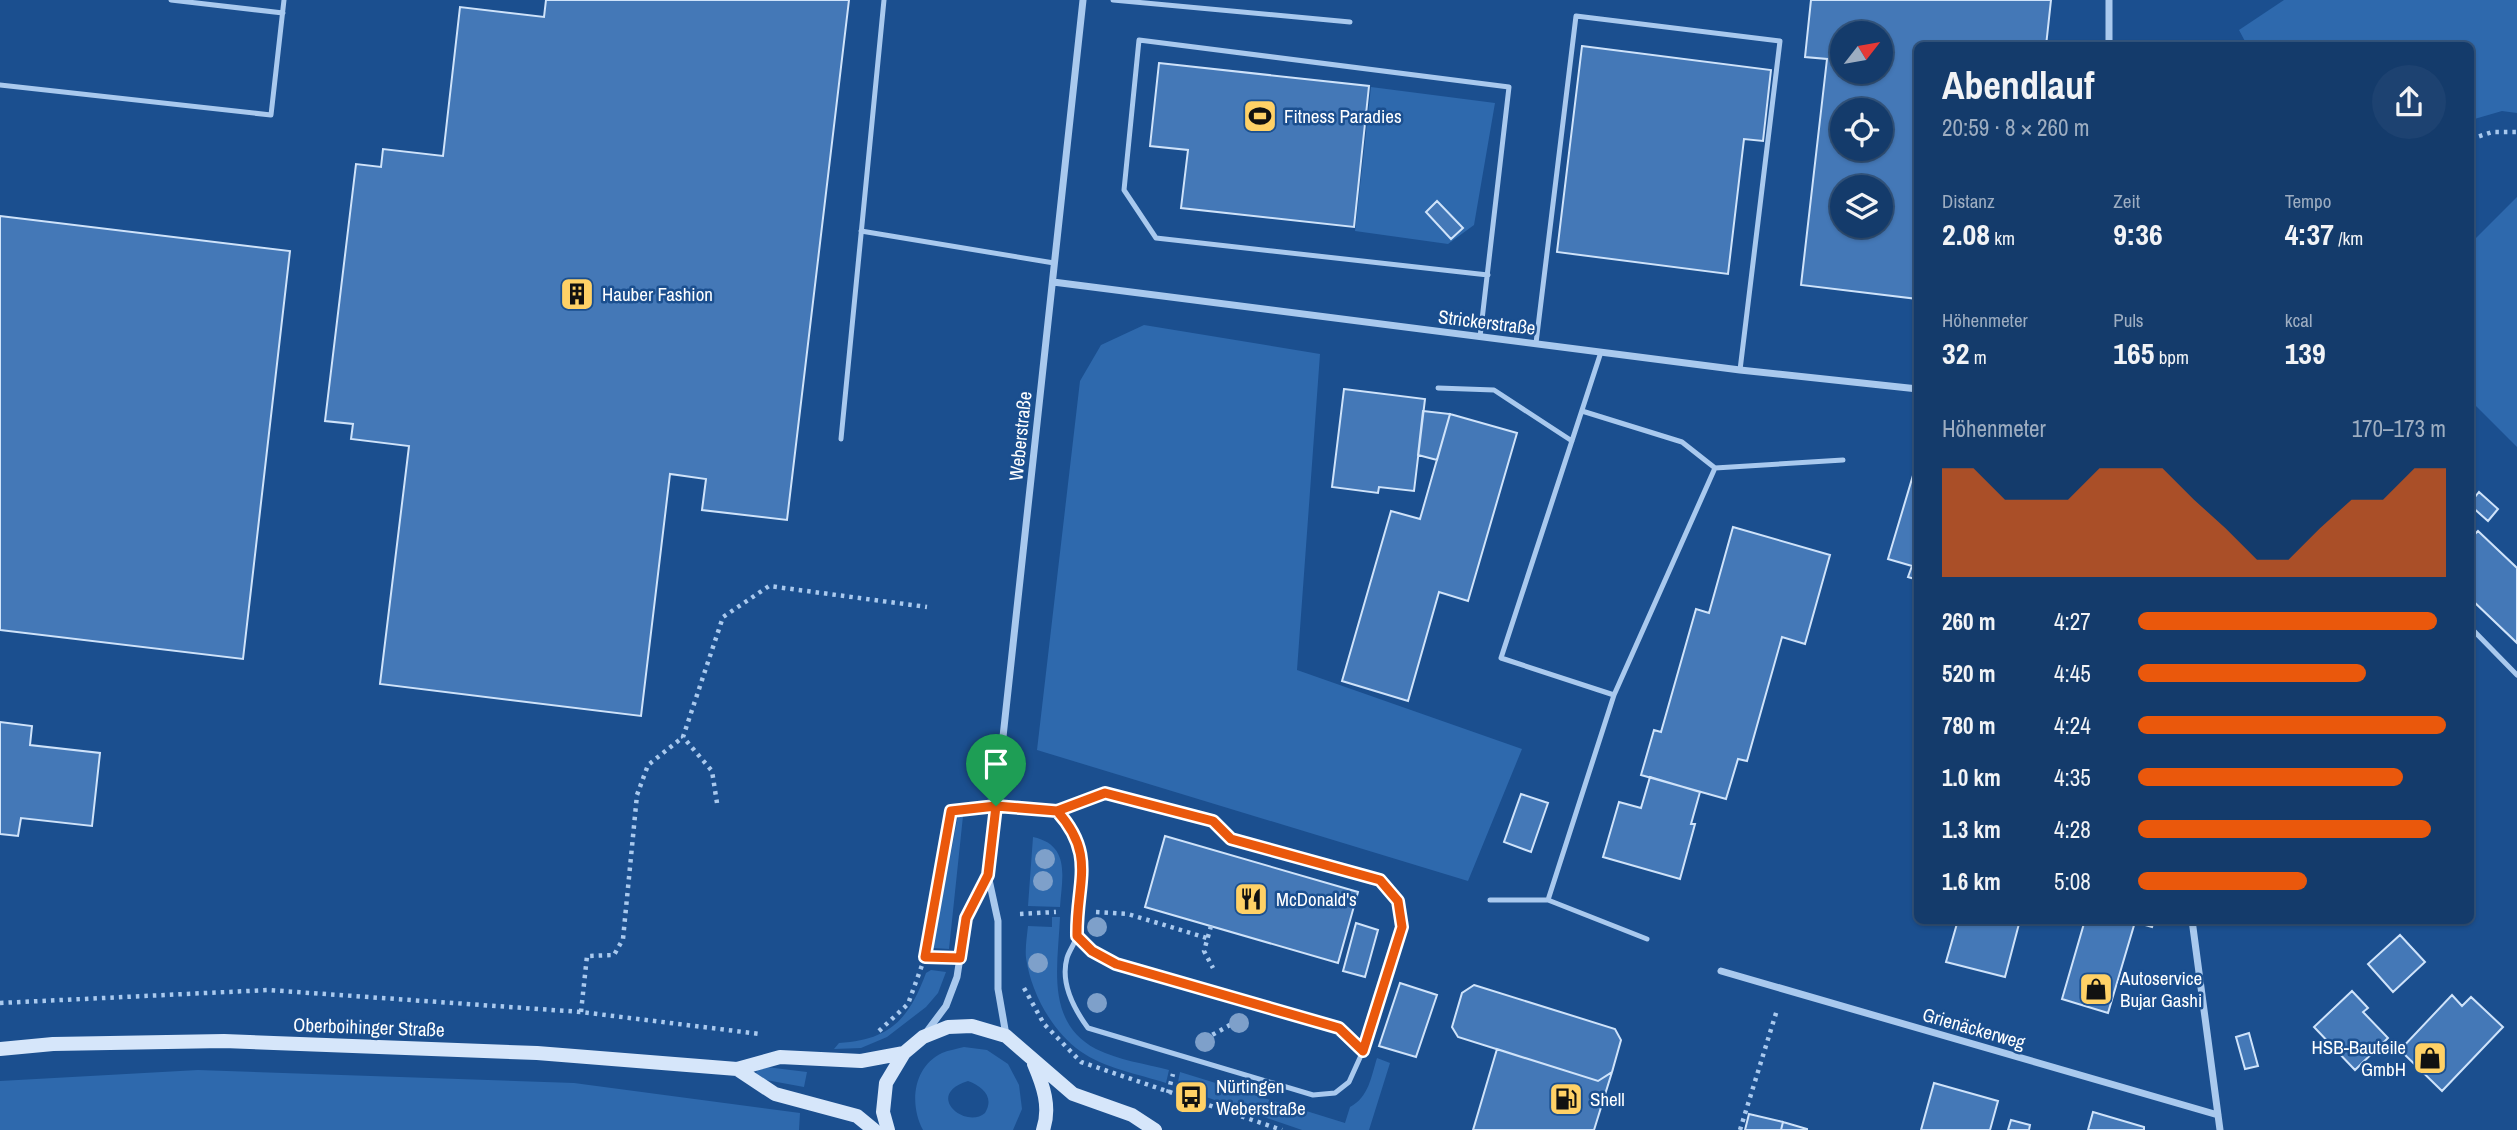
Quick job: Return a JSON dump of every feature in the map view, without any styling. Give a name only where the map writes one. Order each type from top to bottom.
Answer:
[{"type":"main road","points":[[888,1130],[883,1112],[886,1083],[904,1053],[923,1037],[948,1027],[972,1026],[1006,1036],[1073,1094],[1132,1115],[1154,1130]]},
{"type":"main road","name":"Oberboihinger Straße","points":[[0,1049],[53,1044],[237,1041],[537,1053],[737,1069],[780,1057],[861,1061],[904,1053]]},
{"type":"main road","points":[[1033,1061],[1045,1090],[1046,1121],[1043,1130]]},
{"type":"main road","name":"Oberboihinger Straße","points":[[737,1069],[775,1094],[857,1116],[874,1130]]},
{"type":"street","name":"Weberstraße","points":[[1006,1036],[998,989],[998,921],[988,875],[1083,0]]},
{"type":"street","points":[[2109,0],[2109,42]]},
{"type":"street","name":"Strickerstraße","points":[[1053,282],[1740,370],[1914,389]]},
{"type":"street","name":"Weberstraße","points":[[923,1037],[946,1006],[957,977],[966,918],[988,875]]},
{"type":"street","points":[[2193,924],[2220,1130]]},
{"type":"street","name":"Grienäckerweg","points":[[1721,971],[2218,1115]]},
{"type":"lane","points":[[171,0],[283,13]]},
{"type":"lane","points":[[0,85],[271,115],[284,0]]},
{"type":"lane","points":[[841,439],[884,0]]},
{"type":"lane","points":[[1113,0],[1350,22]]},
{"type":"lane","points":[[1536,344],[1576,16],[1780,41],[1740,370]]},
{"type":"lane","points":[[1480,337],[1488,275],[1508,87],[1139,40],[1124,190],[1156,238],[1488,275]]},
{"type":"lane","points":[[861,231],[1054,262]]},
{"type":"lane","points":[[1601,352],[1501,658],[1614,695]]},
{"type":"lane","points":[[1438,388],[1494,390],[1572,441]]},
{"type":"lane","points":[[1582,411],[1682,442],[1715,468],[1843,460]]},
{"type":"lane","points":[[1548,900],[1614,695],[1715,468]]},
{"type":"lane","points":[[2474,631],[2517,675]]},
{"type":"lane","points":[[996,806],[1057,811],[1105,793],[1213,821],[1231,839],[1380,880],[1398,901],[1402,927],[1363,1051],[1349,1082],[1335,1093],[1313,1095],[1088,1028],[1074,1009],[1067,985],[1066,959],[1077,936],[1083,857],[1078,839],[1057,811]]},
{"type":"lane","points":[[1490,900],[1548,900],[1647,939]]},
{"type":"lane","points":[[1077,936],[1092,951],[1116,964],[1339,1028],[1363,1051]]},
{"type":"path","points":[[2474,138],[2492,132],[2517,132]]},
{"type":"path","points":[[581,1012],[587,956],[614,955],[623,939],[637,795],[648,765],[683,737],[723,617],[769,586],[928,607]]},
{"type":"path","points":[[683,737],[712,771],[718,803]]},
{"type":"path","points":[[867,1034],[879,1031],[908,1004],[925,957],[951,811],[996,806]]},
{"type":"path","points":[[1168,1093],[1178,1055],[1247,1014],[1213,1000],[1217,976],[1204,951],[1211,926]]},
{"type":"path","points":[[925,957],[960,958]]},
{"type":"path","points":[[1740,1130],[1784,989]]},
{"type":"path","points":[[0,1003],[268,990],[581,1012],[772,1036]]},
{"type":"shaded area","points":[[2284,0],[2517,0],[2517,113],[2502,111],[2474,119],[2474,42],[2245,42],[2239,30]]},
{"type":"shaded area","points":[[1371,87],[1495,103],[1474,225],[1448,244],[1355,231]]},
{"type":"shaded area","points":[[2517,197],[2517,447],[2474,404],[2474,240]]},
{"type":"shaded area","points":[[1144,325],[1320,354],[1297,670],[1522,749],[1468,881],[1037,750],[1080,381],[1101,345]]},
{"type":"shaded area","points":[[958,815],[963,816],[949,949],[933,948]]},
{"type":"shaded area","points":[[1033,837],[1054,847],[1059,855],[1062,864],[1060,907],[1028,906]]},
{"type":"shaded area","points":[[1052,917],[1060,917],[1058,991],[1069,1024],[1080,1038],[1096,1049],[1123,1059],[1169,1070],[1166,1083],[1089,1057],[1070,1042],[1051,1021],[1032,984],[1026,950],[1028,926],[1052,927]]},
{"type":"shaded area","points":[[931,970],[946,972],[938,993],[926,1007],[887,1037],[861,1048],[834,1049],[839,1043],[872,1037],[895,1024],[912,1003],[926,973]]},
{"type":"shaded area","points":[[964,1047],[987,1050],[1008,1064],[1019,1085],[1022,1109],[1013,1130],[923,1130],[915,1098],[920,1077],[932,1059],[942,1053]],"holes":[[[968,1081],[986,1093],[989,1102],[985,1113],[968,1117],[953,1109],[949,1094],[955,1087]]]},
{"type":"shaded area","points":[[1377,1058],[1390,1063],[1369,1130],[1302,1130],[1177,1087],[1180,1072],[1345,1123],[1350,1107],[1365,1092]]},
{"type":"shaded area","points":[[758,1066],[807,1072],[804,1087],[755,1078]]},
{"type":"shaded area","points":[[198,1070],[574,1083],[800,1113],[799,1130],[0,1130],[0,1081]]},
{"type":"building","name":"Hauber Fashion","points":[[546,0],[849,0],[787,520],[702,510],[706,479],[670,474],[641,716],[380,684],[409,446],[351,439],[353,424],[325,421],[356,164],[381,167],[383,149],[443,156],[460,7],[544,17]]},
{"type":"building","points":[[1811,0],[2051,0],[2046,42],[1914,42],[1914,299],[1801,285],[1827,59],[1805,57]]},
{"type":"building","points":[[1582,46],[1771,70],[1763,141],[1744,139],[1728,274],[1557,252]]},
{"type":"building","name":"Fitness Paradies","points":[[1159,63],[1369,86],[1354,227],[1181,208],[1188,150],[1150,146]]},
{"type":"building","points":[[1437,201],[1463,228],[1451,239],[1426,212]]},
{"type":"building","points":[[0,216],[290,251],[243,659],[0,630]]},
{"type":"building","points":[[1344,389],[1425,399],[1414,491],[1379,487],[1378,493],[1332,487]]},
{"type":"building","points":[[1423,411],[1450,414],[1437,460],[1418,455]]},
{"type":"building","points":[[1450,414],[1517,433],[1468,601],[1439,592],[1408,701],[1342,681],[1391,511],[1420,519]]},
{"type":"building","points":[[1914,472],[1914,579],[1908,577],[1912,566],[1888,559]]},
{"type":"building","points":[[2479,492],[2498,509],[2488,521],[2474,509],[2474,498]]},
{"type":"building","points":[[1733,527],[1830,555],[1805,644],[1782,637],[1747,761],[1738,759],[1726,799],[1641,775],[1654,730],[1661,732],[1696,609],[1709,613]]},
{"type":"building","points":[[2478,531],[2517,568],[2517,643],[2474,602],[2474,535]]},
{"type":"building","points":[[0,722],[32,726],[30,745],[100,753],[92,826],[21,818],[18,836],[0,834]]},
{"type":"building","points":[[1650,777],[1700,792],[1691,824],[1695,824],[1680,879],[1603,857],[1619,802],[1641,808]]},
{"type":"building","points":[[1521,794],[1548,803],[1531,852],[1504,842]]},
{"type":"building","name":"McDonald's","points":[[1165,836],[1358,892],[1338,963],[1145,907]]},
{"type":"building","points":[[1356,923],[1378,930],[1365,977],[1343,971]]},
{"type":"building","points":[[1957,924],[2019,924],[2005,977],[1946,962]]},
{"type":"building","points":[[2084,924],[2134,924],[2108,1013],[2062,999]]},
{"type":"building","points":[[2400,935],[2425,962],[2393,992],[2368,964]]},
{"type":"building","points":[[1400,983],[1437,995],[1416,1057],[1379,1046]]},
{"type":"building","points":[[1474,985],[1615,1029],[1621,1040],[1612,1072],[1598,1081],[1458,1037],[1452,1027],[1462,993]]},
{"type":"building","points":[[2352,991],[2368,1008],[2363,1012],[2388,1038],[2355,1070],[2314,1027]]},
{"type":"building","points":[[2452,995],[2462,1006],[2471,997],[2503,1027],[2442,1091],[2400,1050]]},
{"type":"building","points":[[2249,1033],[2258,1066],[2245,1069],[2236,1037]]},
{"type":"building","points":[[1497,1049],[1598,1081],[1612,1072],[1594,1130],[1473,1130]]},
{"type":"building","points":[[1934,1083],[1998,1101],[1990,1130],[1921,1130]]},
{"type":"building","points":[[2093,1112],[2144,1127],[2144,1130],[2088,1130]]},
{"type":"building","points":[[1749,1114],[1783,1122],[1781,1130],[1745,1130]]},
{"type":"building","points":[[2011,1120],[2030,1125],[2029,1130],[2008,1130]]},
{"type":"building","points":[[1783,1122],[1807,1129],[1807,1130],[1781,1130]]},
{"type":"place","name":"Fitness Paradies","points":[[1260,116]]},
{"type":"place","name":"Hauber Fashion","points":[[577,294]]},
{"type":"place","name":"McDonald's","points":[[1251,899]]},
{"type":"place","name":"Autoservice Bujar Gashi","points":[[2096,989]]},
{"type":"place","name":"HSB-Bauteile GmbH","points":[[2430,1058]]},
{"type":"place","name":"Nürtingen Weberstraße","points":[[1191,1097]]},
{"type":"place","name":"Shell","points":[[1566,1099]]},
{"type":"route","points":[[996,806],[988,875],[966,918],[960,958],[925,957],[951,811],[996,806],[1057,811],[1105,793],[1213,821],[1231,839],[1380,880],[1398,901],[1402,927],[1363,1051],[1339,1028],[1116,964],[1092,951],[1077,936],[1083,857],[1078,839],[1069,824],[1057,811],[996,806]]}]
